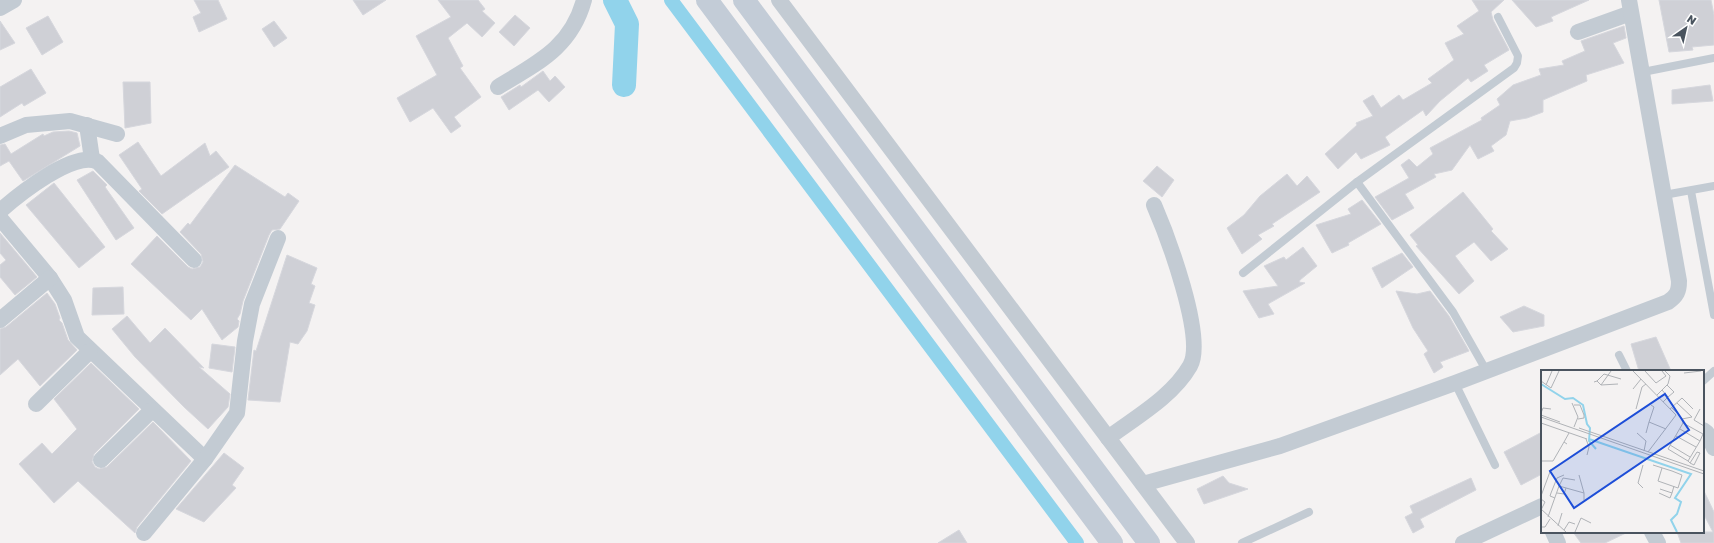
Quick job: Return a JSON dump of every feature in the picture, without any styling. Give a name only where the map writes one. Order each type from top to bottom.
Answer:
[{"type":"main road","points":[[707,0],[1112,543]]},
{"type":"main road","points":[[744,0],[1149,543]]},
{"type":"street","points":[[0,8],[14,0]]},
{"type":"street","points":[[498,87],[543,60],[556,50],[576,20],[584,0]]},
{"type":"street","points":[[779,0],[1186,543]]},
{"type":"street","points":[[1143,484],[1280,446],[1455,383],[1668,302],[1674,298],[1679,291],[1678,280],[1643,72],[1630,6],[1578,32]]},
{"type":"street","points":[[0,136],[26,125],[70,121],[117,134]]},
{"type":"street","points":[[87,125],[92,159]]},
{"type":"street","points":[[0,212],[23,192],[47,176],[85,158],[92,159],[98,162],[194,260]]},
{"type":"street","points":[[1108,438],[1153,405],[1178,383],[1191,364],[1194,351],[1194,333],[1185,293],[1154,205]]},
{"type":"street","points":[[0,218],[50,278],[64,300],[77,337],[205,459]]},
{"type":"street","points":[[144,533],[205,459],[236,413],[245,341],[252,304],[278,238]]},
{"type":"street","points":[[0,320],[50,278]]},
{"type":"street","points":[[36,404],[90,351]]},
{"type":"street","points":[[101,460],[152,410]]},
{"type":"street","points":[[1704,431],[1707,433],[1714,448]]},
{"type":"street","points":[[1463,543],[1541,507]]},
{"type":"street","points":[[1553,533],[1558,543]]},
{"type":"street","points":[[1653,533],[1658,543]]},
{"type":"lane","points":[[1243,273],[1357,182],[1514,68],[1517,63],[1518,56],[1498,17]]},
{"type":"lane","points":[[1643,72],[1714,58]]},
{"type":"lane","points":[[1357,182],[1453,312],[1486,370]]},
{"type":"lane","points":[[1664,195],[1714,186]]},
{"type":"lane","points":[[1691,191],[1714,314]]},
{"type":"lane","points":[[1619,355],[1626,370]]},
{"type":"lane","points":[[1704,380],[1714,371]]},
{"type":"lane","points":[[1455,383],[1495,465]]},
{"type":"lane","points":[[1242,543],[1309,512]]},
{"type":"building","points":[[194,0],[218,0],[227,19],[199,32],[193,17],[201,13]]},
{"type":"building","points":[[353,0],[386,0],[363,15]]},
{"type":"building","points":[[438,0],[478,0],[485,9],[482,11],[495,23],[482,37],[467,23],[448,38],[463,66],[460,68],[481,97],[454,117],[461,126],[451,133],[433,108],[410,122],[397,98],[437,75],[416,36],[451,17]]},
{"type":"building","points":[[1472,0],[1504,0],[1491,12],[1493,20],[1509,50],[1484,65],[1488,71],[1471,82],[1468,78],[1440,101],[1426,116],[1423,110],[1385,137],[1390,145],[1361,159],[1356,152],[1338,169],[1325,154],[1357,125],[1356,123],[1373,116],[1363,101],[1373,95],[1381,108],[1399,95],[1403,100],[1432,83],[1428,79],[1454,60],[1445,43],[1464,34],[1457,26],[1479,11]]},
{"type":"building","points":[[1512,0],[1589,0],[1551,17],[1553,21],[1536,27]]},
{"type":"building","points":[[1659,0],[1711,0],[1714,15],[1714,45],[1692,47],[1693,50],[1669,52]]},
{"type":"building","points":[[515,15],[530,28],[514,46],[499,32]]},
{"type":"building","points":[[48,16],[63,42],[42,55],[26,28]]},
{"type":"building","points":[[0,21],[15,43],[0,50]]},
{"type":"building","points":[[274,21],[287,38],[274,47],[262,29]]},
{"type":"building","points":[[1624,26],[1626,38],[1613,43],[1624,63],[1586,75],[1587,81],[1543,100],[1543,112],[1527,118],[1510,121],[1506,135],[1491,146],[1494,151],[1478,159],[1470,145],[1452,170],[1434,174],[1436,177],[1405,194],[1414,208],[1392,220],[1375,197],[1409,178],[1401,165],[1409,159],[1417,167],[1433,154],[1430,148],[1482,120],[1481,118],[1500,105],[1497,99],[1513,85],[1541,75],[1539,69],[1564,65],[1562,61],[1585,51],[1581,41]]},
{"type":"building","points":[[31,69],[46,93],[24,106],[22,103],[0,117],[0,87]]},
{"type":"building","points":[[543,71],[550,81],[555,76],[565,87],[549,102],[538,90],[509,110],[501,97],[520,85],[521,87]]},
{"type":"building","points":[[123,82],[150,82],[151,123],[125,128]]},
{"type":"building","points":[[1710,85],[1713,101],[1672,104],[1672,90]]},
{"type":"building","points":[[69,131],[77,133],[80,146],[23,181],[9,161],[0,166],[0,145],[5,144],[11,154],[43,134],[44,136],[53,132]]},
{"type":"building","points":[[138,142],[161,176],[205,143],[210,156],[216,151],[229,167],[162,214],[139,191],[142,189],[119,155]]},
{"type":"building","points":[[235,165],[285,197],[288,193],[299,201],[280,229],[272,230],[269,235],[243,301],[240,314],[237,319],[239,321],[238,327],[222,340],[202,309],[191,320],[131,264],[157,236],[188,267],[192,269],[200,267],[203,262],[201,254],[180,232],[188,223],[190,225]]},
{"type":"building","points":[[1157,166],[1174,180],[1162,197],[1143,181]]},
{"type":"building","points":[[93,171],[107,185],[105,187],[134,228],[116,240],[77,180]]},
{"type":"building","points":[[1287,174],[1297,186],[1307,176],[1320,192],[1272,224],[1274,226],[1258,235],[1262,239],[1242,254],[1227,228],[1244,215],[1260,196]]},
{"type":"building","points":[[54,183],[105,247],[79,268],[26,205]]},
{"type":"building","points":[[1463,192],[1493,229],[1491,231],[1508,249],[1491,261],[1474,242],[1455,256],[1474,281],[1459,294],[1416,246],[1418,245],[1410,235]]},
{"type":"building","points":[[1362,200],[1381,224],[1348,243],[1349,245],[1332,253],[1316,225],[1351,214],[1348,209]]},
{"type":"building","points":[[0,233],[37,277],[15,295],[0,277],[0,265],[6,260],[0,253]]},
{"type":"building","points":[[1303,247],[1317,266],[1299,282],[1305,283],[1268,304],[1274,314],[1259,318],[1243,291],[1278,286],[1264,266],[1284,257],[1286,260]]},
{"type":"building","points":[[1402,253],[1413,267],[1382,288],[1372,268]]},
{"type":"building","points":[[287,255],[317,268],[311,284],[315,286],[309,303],[315,305],[307,331],[298,344],[290,342],[280,402],[248,400],[254,350],[256,351]]},
{"type":"building","points":[[123,287],[124,314],[92,315],[93,288]]},
{"type":"building","points":[[1396,291],[1417,294],[1430,291],[1449,316],[1469,351],[1440,362],[1443,367],[1434,373],[1424,354],[1428,351],[1413,328]]},
{"type":"building","points":[[47,293],[55,304],[60,318],[59,320],[62,323],[68,340],[77,350],[40,386],[18,359],[0,375],[0,329],[6,327]]},
{"type":"building","points":[[1524,306],[1544,315],[1544,326],[1513,332],[1500,317]]},
{"type":"building","points":[[127,316],[150,343],[165,328],[204,368],[199,367],[230,394],[228,407],[208,429],[135,357],[112,329]]},
{"type":"building","points":[[1656,337],[1671,370],[1639,370],[1631,344]]},
{"type":"building","points":[[212,344],[235,347],[232,372],[209,368]]},
{"type":"building","points":[[91,363],[139,409],[94,454],[92,462],[95,467],[99,469],[107,467],[153,422],[191,461],[137,527],[135,533],[78,481],[54,503],[19,464],[42,443],[52,454],[77,429],[54,399]]},
{"type":"building","points":[[1541,433],[1541,475],[1521,485],[1504,452]]},
{"type":"building","points":[[224,453],[244,468],[232,485],[236,488],[204,522],[176,509]]},
{"type":"building","points":[[1223,476],[1229,483],[1248,489],[1204,504],[1197,489]]},
{"type":"building","points":[[1471,478],[1476,490],[1420,519],[1424,527],[1413,533],[1405,517],[1413,513],[1410,506]]},
{"type":"building","points":[[1704,491],[1714,512],[1714,543],[1681,543],[1677,533],[1713,532],[1704,515]]},
{"type":"building","points":[[959,530],[967,543],[938,543]]},
{"type":"building","points":[[1574,533],[1626,533],[1605,543],[1581,543]]},
{"type":"waterway","points":[[615,0],[627,24],[624,85]]},
{"type":"waterway","points":[[671,0],[1077,543]]}]
